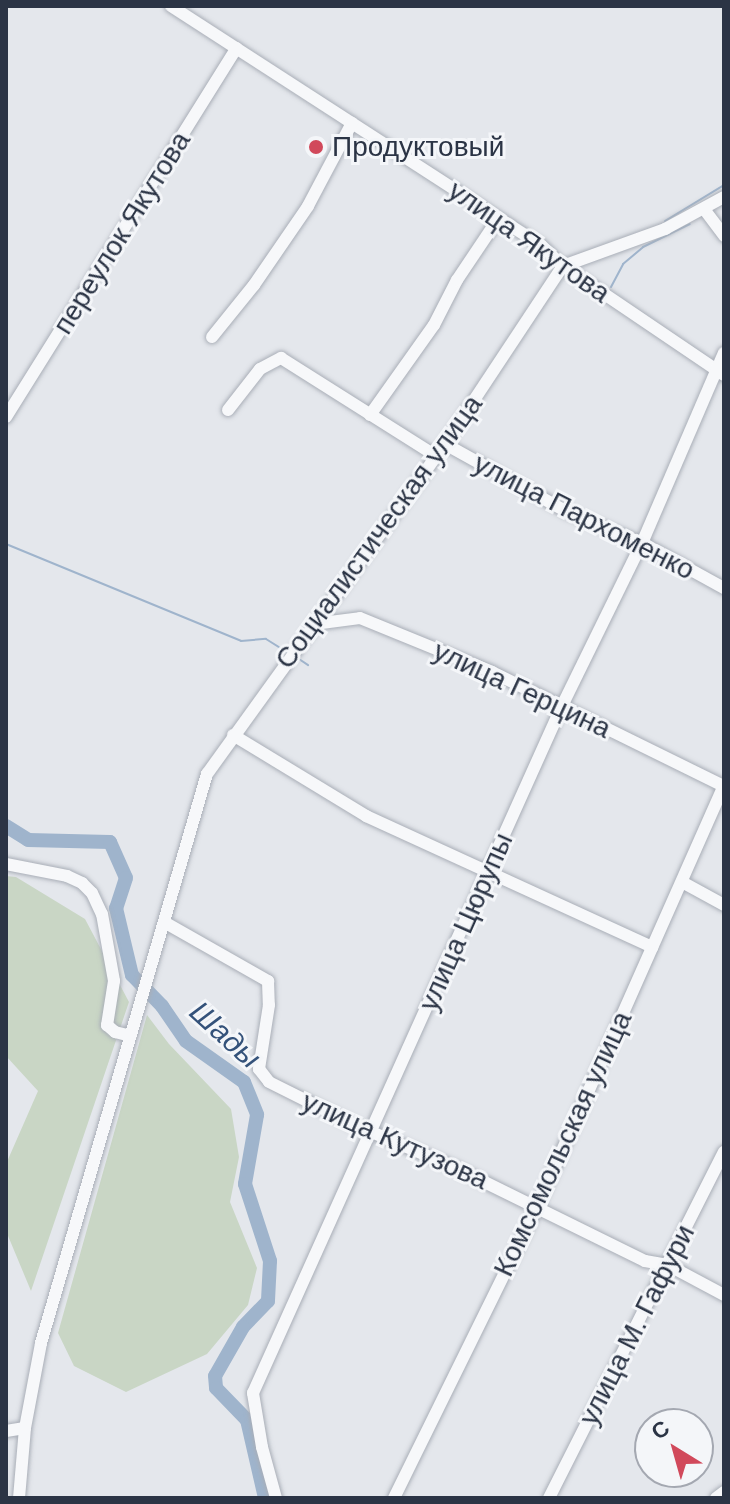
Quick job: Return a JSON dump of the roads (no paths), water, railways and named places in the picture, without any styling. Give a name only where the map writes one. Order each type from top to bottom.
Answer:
[{"type":"street","name":"улица Якутова","points":[[171,6],[541,245],[563,266],[720,372]]},
{"type":"street","points":[[191,19],[198,6]]},
{"type":"street","name":"переулок Якутова","points":[[6,417],[237,48]]},
{"type":"street","points":[[212,337],[254,285],[308,206],[352,123]]},
{"type":"street","points":[[563,266],[665,229],[724,197]]},
{"type":"street","points":[[704,209],[724,236]]},
{"type":"street","points":[[370,415],[434,325],[457,280],[498,219]]},
{"type":"street","name":"Социалистическая улица","points":[[19,1498],[25,1428],[41,1343],[207,774],[445,444],[563,266]]},
{"type":"street","name":"улица Цюрупы","points":[[276,1498],[253,1393],[561,708],[642,543],[720,372],[724,353]]},
{"type":"street","points":[[228,410],[260,369],[281,358],[436,456]]},
{"type":"street","name":"улица Пархоменко","points":[[445,444],[567,512],[642,543],[724,588]]},
{"type":"street","name":"улица Герцина","points":[[314,624],[360,618],[492,672],[724,786]]},
{"type":"street","points":[[233,735],[366,816],[652,947]]},
{"type":"street","name":"Комсомольская улица","points":[[394,1498],[538,1205],[724,786]]},
{"type":"street","points":[[6,864],[67,876],[82,883],[92,893],[102,914],[114,981],[107,1025],[115,1032],[131,1036]]},
{"type":"street","points":[[682,882],[724,905]]},
{"type":"street","name":"улица Кутузова","points":[[164,922],[268,981],[269,1005],[259,1069],[269,1082],[371,1132],[538,1205],[645,1261],[668,1265],[724,1295]]},
{"type":"street","name":"улица М. Гафури","points":[[549,1498],[724,1152]]},
{"type":"street","points":[[6,1431],[25,1428]]},
{"type":"street","points":[[716,1498],[724,1492]]},
{"type":"waterway","points":[[665,221],[724,185]]},
{"type":"waterway","points":[[611,287],[623,264],[643,247],[690,224]]},
{"type":"waterway","points":[[6,544],[241,641],[266,639],[290,654]]},
{"type":"waterway","points":[[299,659],[308,665]]},
{"type":"waterway","name":"Шады","points":[[6,826],[28,840],[110,842],[126,878],[116,908],[132,975],[162,1006],[186,1041],[244,1082],[257,1115],[245,1184],[270,1261],[268,1301],[243,1327],[215,1376],[216,1388],[247,1420],[265,1498]]},
{"type":"place","name":"Продуктовый","points":[[316,147]]}]
